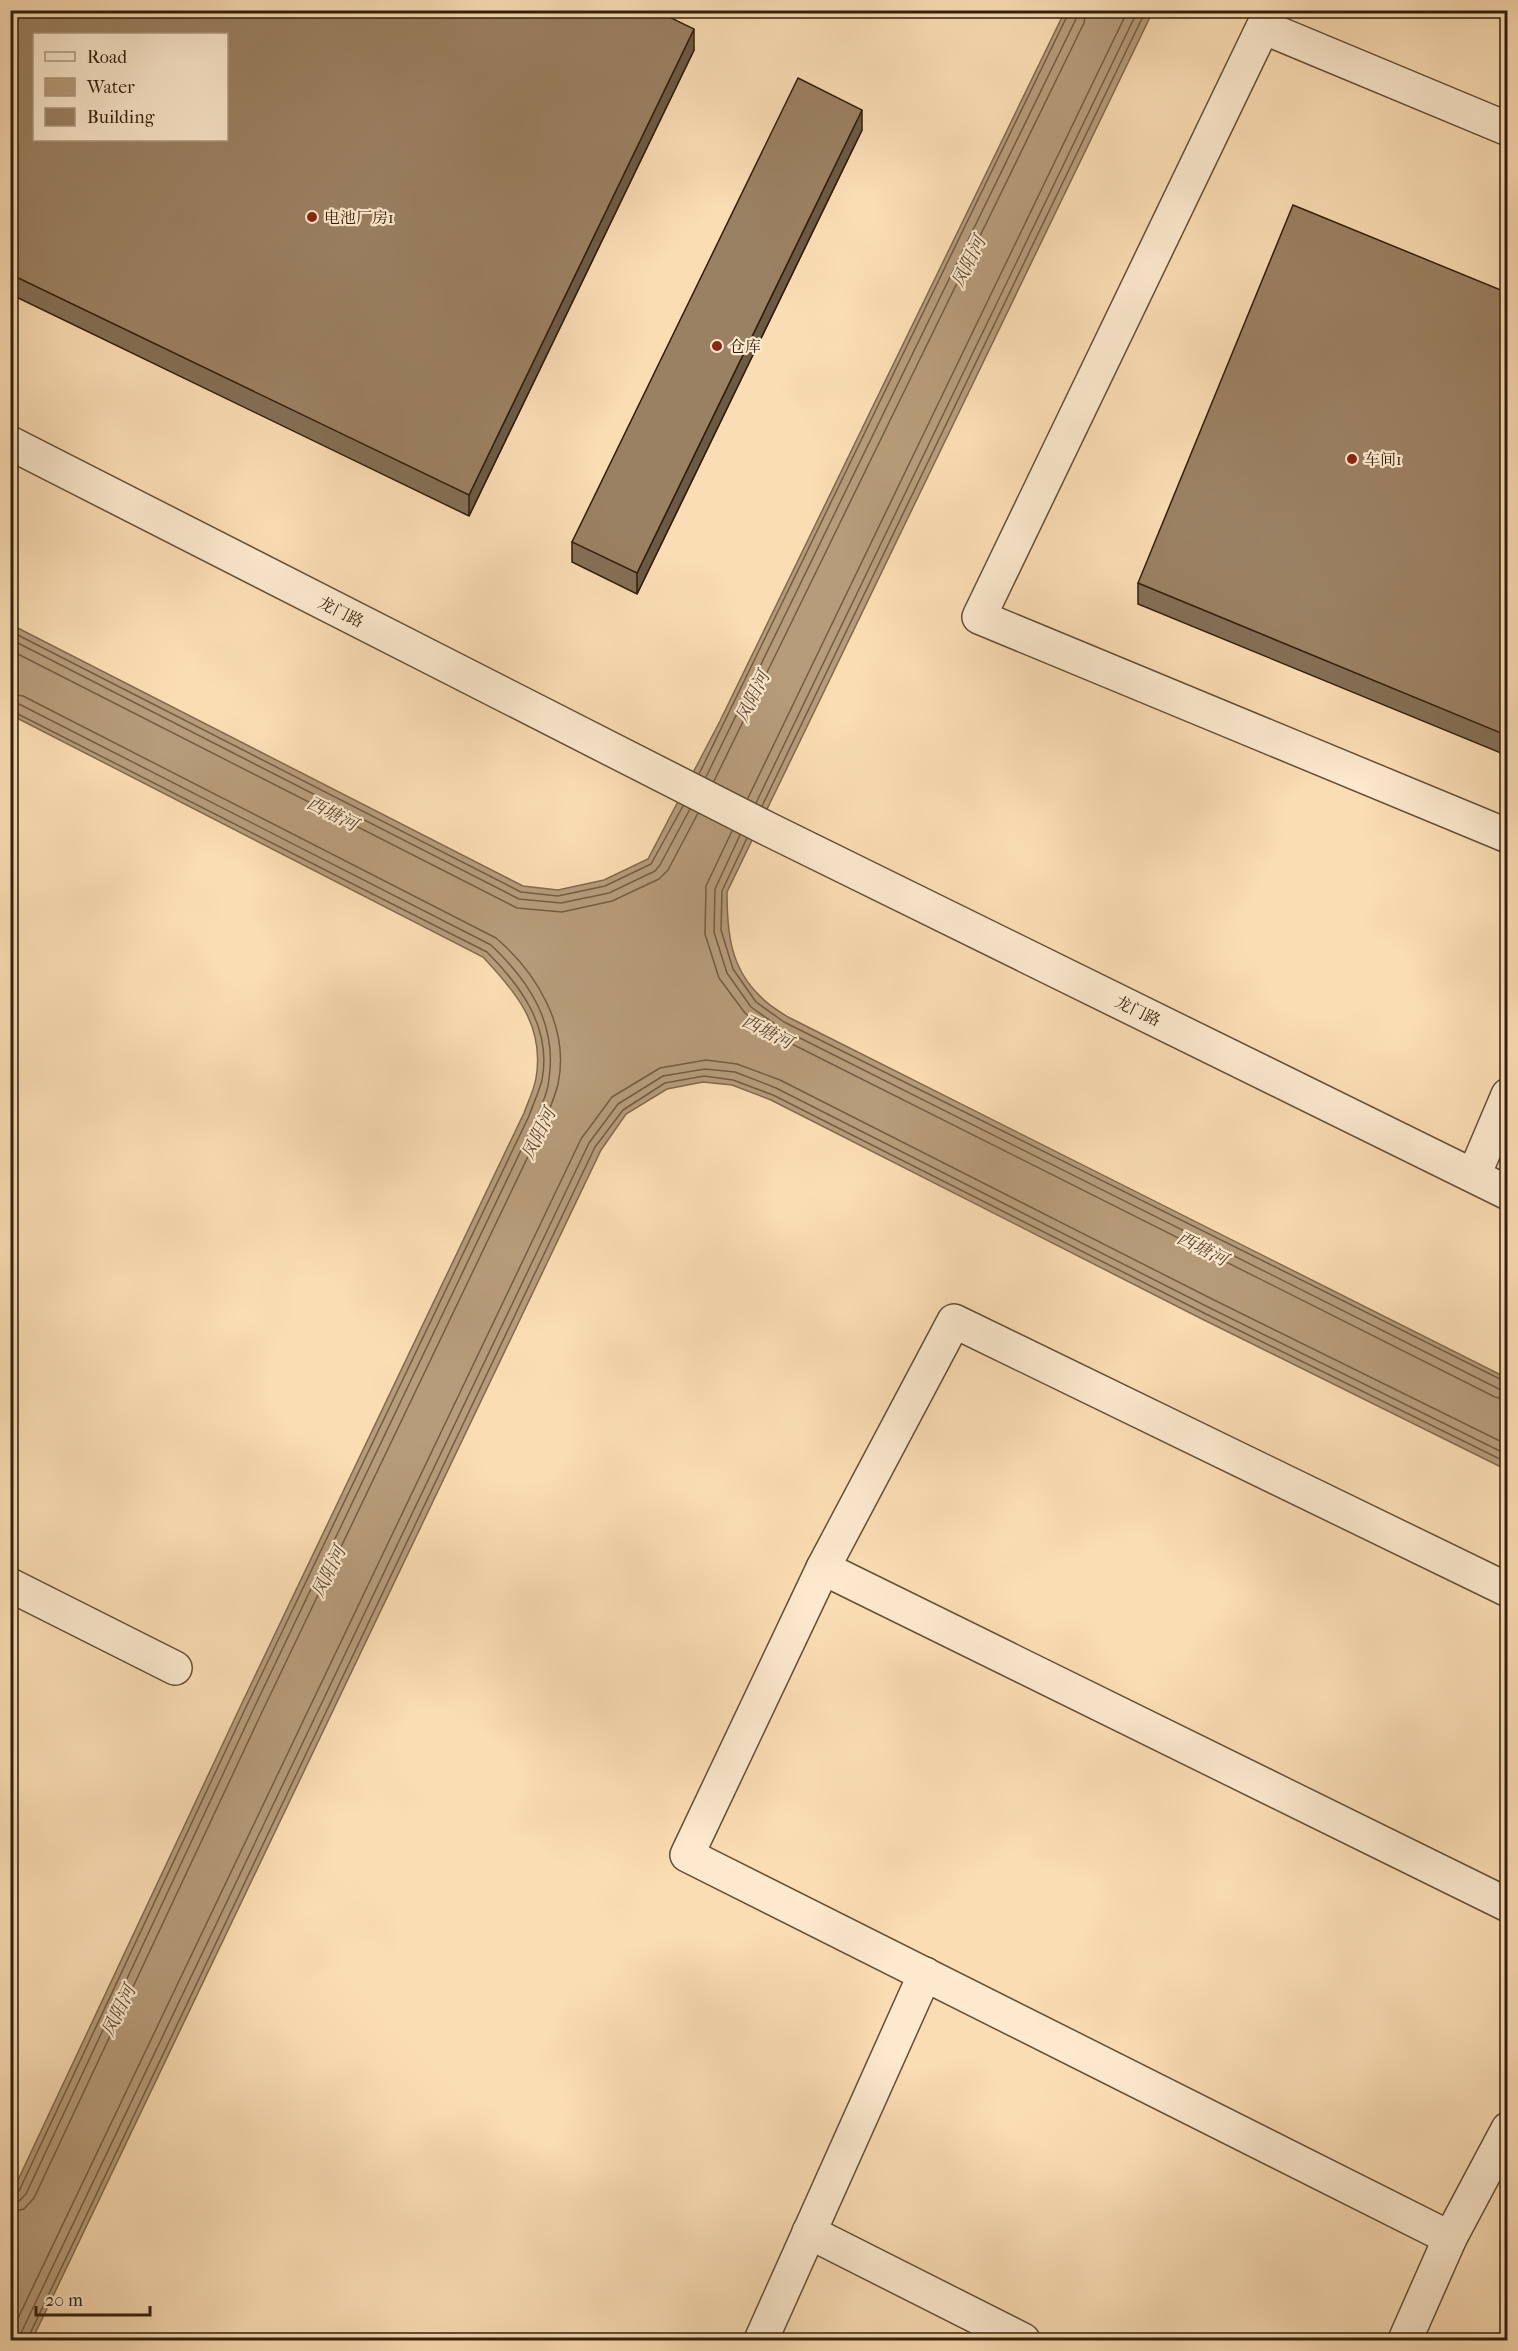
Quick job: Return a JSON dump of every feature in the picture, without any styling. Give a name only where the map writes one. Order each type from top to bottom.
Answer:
[{"type":"street","points":[[1508,129],[1263,27],[979,617],[1508,836]]},
{"type":"street","name":"龙门路","points":[[10,443],[672,781],[1508,1193]]},
{"type":"street","points":[[1474,1175],[1508,1095]]},
{"type":"street","points":[[1450,2238],[687,1855],[823,1568],[954,1321],[1508,1590]]},
{"type":"street","points":[[823,1568],[1508,1905]]},
{"type":"street","points":[[10,1585],[175,1668]]},
{"type":"street","points":[[761,2340],[925,1974]]},
{"type":"street","points":[[1405,2340],[1450,2238],[1508,2129]]},
{"type":"street","points":[[809,2232],[1023,2340]]},
{"type":"water","points":[[1065,11],[1153,11],[727,892],[732,949],[751,986],[767,1003],[788,1017],[1507,1378],[1507,1470],[1202,1319],[771,1100],[732,1085],[703,1082],[667,1089],[626,1114],[601,1150],[32,2340],[11,2340],[11,2195],[242,1703],[524,1113],[535,1082],[538,1059],[532,1026],[525,1011],[517,997],[483,957],[11,715],[10,624],[523,886],[558,890],[604,880],[648,859],[720,721]]},
{"type":"building","name":"电池厂房1","points":[[10,10],[655,10],[694,29],[469,495],[10,274]]},
{"type":"building","name":"仓库","points":[[798,78],[862,110],[637,573],[572,542]]},
{"type":"building","name":"车间1","points":[[1293,205],[1508,293],[1508,736],[1138,583]]},
{"type":"place","name":"电池厂房1","points":[[312,217]]},
{"type":"place","name":"仓库","points":[[717,346]]},
{"type":"place","name":"车间1","points":[[1352,459]]},
{"type":"water label","name":"凤阳河","points":[[969,262]]},
{"type":"water label","name":"凤阳河","points":[[753,697]]},
{"type":"water label","name":"西塘河","points":[[332,814]]},
{"type":"water label","name":"西塘河","points":[[767,1032]]},
{"type":"water label","name":"凤阳河","points":[[539,1134]]},
{"type":"water label","name":"西塘河","points":[[1202,1249]]},
{"type":"water label","name":"凤阳河","points":[[329,1572]]},
{"type":"water label","name":"凤阳河","points":[[119,2011]]}]
